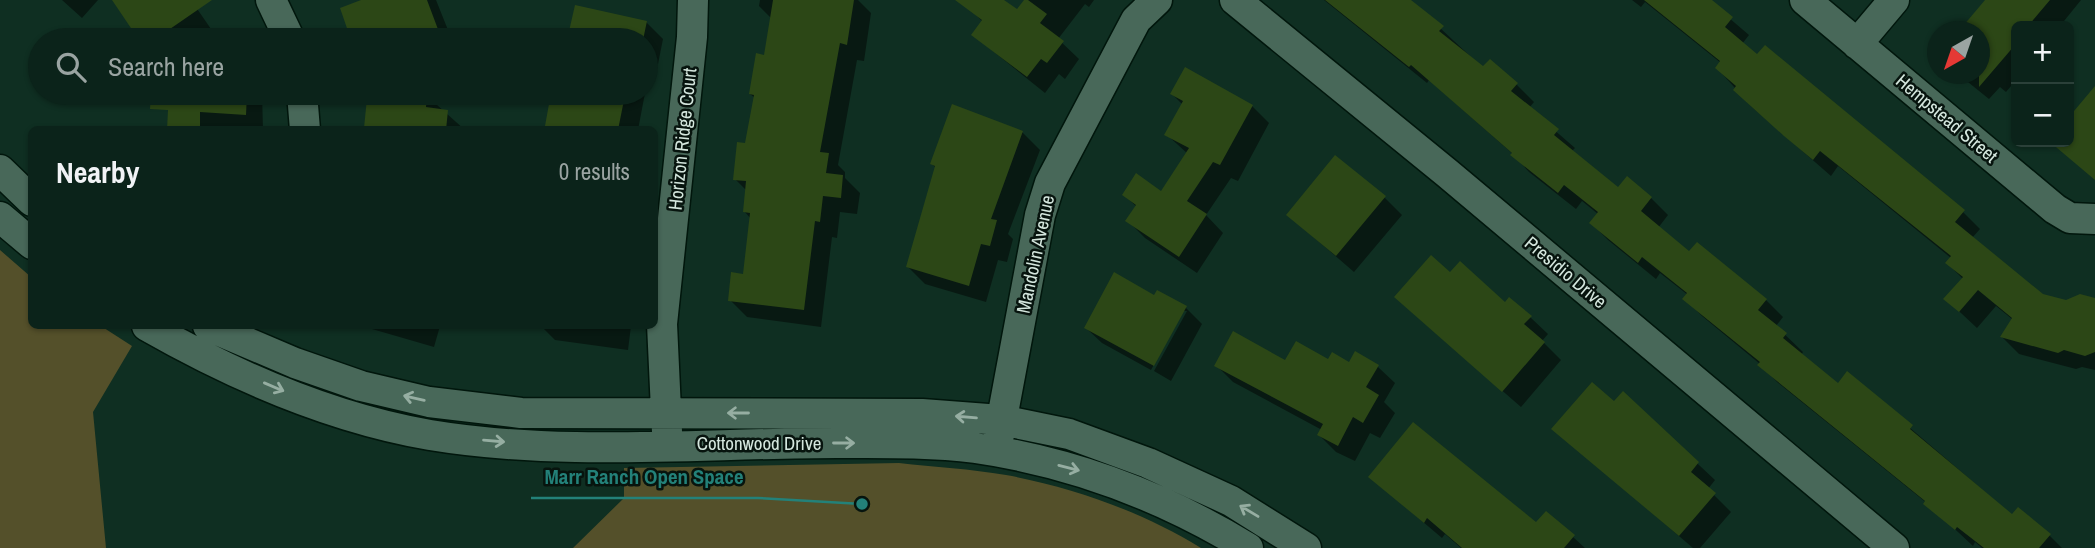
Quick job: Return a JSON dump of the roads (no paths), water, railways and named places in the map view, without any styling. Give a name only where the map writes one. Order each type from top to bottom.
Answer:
[{"type":"street","points":[[271,0],[284,28]]},
{"type":"street","name":"Horizon Ridge Court","points":[[668,444],[662,324],[694,0]]},
{"type":"street","name":"Mandolin Avenue","points":[[997,452],[1040,215],[1050,183],[1136,20],[1157,0]]},
{"type":"street","name":"Presidio Drive","points":[[1234,0],[1447,173],[1894,548]]},
{"type":"street","name":"Hempstead Street","points":[[1805,0],[2055,209],[2070,218],[2095,219]]},
{"type":"street","points":[[1857,44],[1894,0]]},
{"type":"street","points":[[303,105],[305,126]]},
{"type":"street","points":[[0,170],[28,197]]},
{"type":"street","points":[[0,216],[28,240]]},
{"type":"street","name":"Cottonwood Drive","points":[[153,329],[229,368],[309,401],[364,419],[430,435],[567,447],[891,443],[997,452],[1126,485],[1212,526],[1248,548]]},
{"type":"street","name":"Cottonwood Drive","points":[[223,329],[242,333],[361,386],[429,402],[521,414],[922,414],[1001,420],[1069,433],[1148,463],[1231,501],[1306,548]]},
{"type":"street","points":[[229,368],[242,333]]},
{"type":"place","name":"Marr Ranch Open Space","points":[[862,504]]}]
